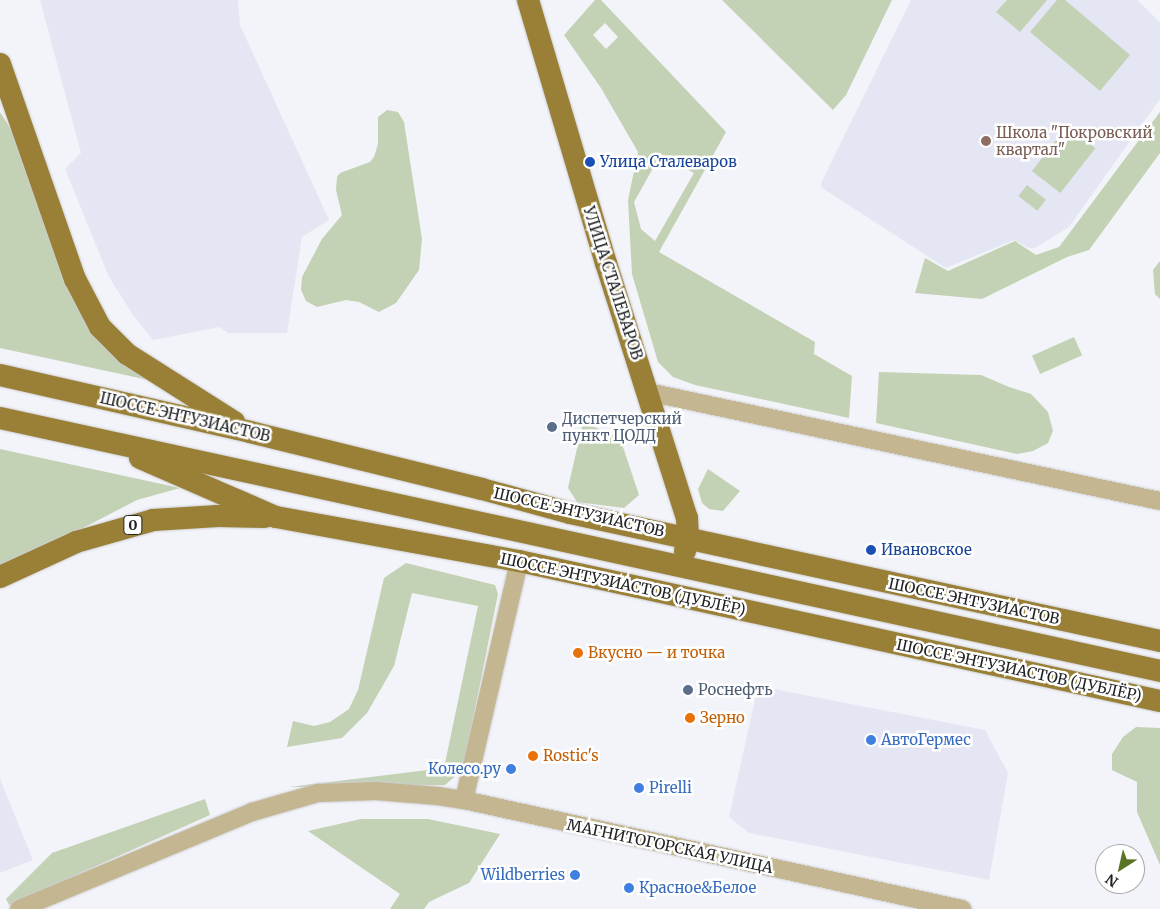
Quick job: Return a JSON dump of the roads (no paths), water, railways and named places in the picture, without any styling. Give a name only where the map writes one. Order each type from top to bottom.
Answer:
[{"type":"main road","name":"УЛИЦА СТАЛЕВАРОВ","points":[[528,0],[601,246],[687,518],[688,537],[682,567]]},
{"type":"main road","points":[[0,64],[75,279],[100,327],[127,354],[250,432]]},
{"type":"main road","name":"ШОССЕ ЭНТУЗИАСТОВ","points":[[0,375],[250,432],[482,489],[570,513],[688,537],[1160,641]]},
{"type":"main road","name":"ШОССЕ ЭНТУЗИАСТОВ","points":[[0,418],[1160,671]]},
{"type":"main road","name":"ШОССЕ ЭНТУЗИАСТОВ (ДУБЛЁР)","points":[[96,438],[276,518],[519,561],[1160,701]]},
{"type":"main road","name":"0","points":[[0,577],[76,542],[154,520],[218,516],[276,518]]},
{"type":"street","points":[[648,392],[1160,501]]},
{"type":"street","points":[[464,800],[519,561]]},
{"type":"street","name":"МАГНИТОГОРСКАЯ УЛИЦА","points":[[19,909],[252,812],[318,793],[376,791],[464,800],[962,909]]},
{"type":"place","name":"Школа \"Покровский квартал\"","points":[[986,141]]},
{"type":"place","name":"Улица Сталеваров","points":[[590,162]]},
{"type":"place","name":"Диспетчерский пункт ЦОДД","points":[[552,427]]},
{"type":"place","name":"Ивановское","points":[[871,550]]},
{"type":"place","name":"Вкусно — и точка","points":[[578,653]]},
{"type":"place","name":"Роснефть","points":[[688,690]]},
{"type":"place","name":"Зерно","points":[[690,718]]},
{"type":"place","name":"АвтоГермес","points":[[871,740]]},
{"type":"place","name":"Rostic's","points":[[533,756]]},
{"type":"place","name":"Колесо.ру","points":[[511,769]]},
{"type":"place","name":"Pirelli","points":[[639,788]]},
{"type":"place","name":"Wildberries","points":[[575,875]]},
{"type":"place","name":"Красное&Белое","points":[[629,888]]}]
